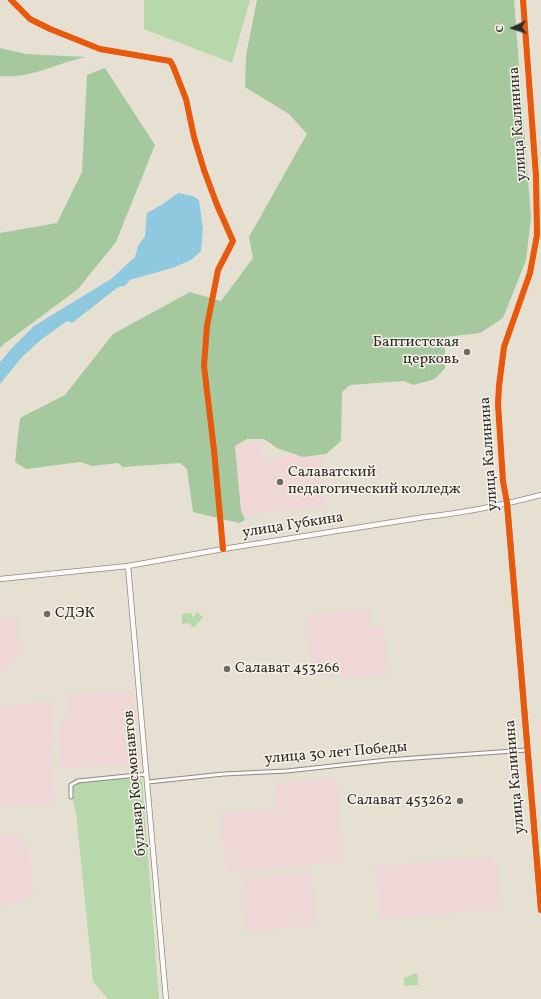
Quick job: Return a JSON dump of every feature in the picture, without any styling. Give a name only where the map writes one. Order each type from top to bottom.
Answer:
[{"type":"street","points":[[10,0],[30,19],[50,29],[100,49],[170,61],[174,66],[183,90],[204,170],[233,241],[218,270],[206,326],[204,366],[214,450],[223,549]]},
{"type":"street","name":"улица Калинина","points":[[523,0],[538,204],[537,235],[530,273],[504,347],[498,404],[503,479],[507,504],[541,910]]},
{"type":"street","points":[[535,166],[541,165]]},
{"type":"street","name":"улица Губкина","points":[[0,579],[128,566],[223,549],[425,517],[453,514],[507,504],[541,495]]},
{"type":"street","name":"бульвар Космонавтов","points":[[128,566],[166,999]]},
{"type":"street","name":"улица 30 лет Победы","points":[[148,782],[224,774],[287,771],[387,760],[527,750]]},
{"type":"street","points":[[71,797],[71,785],[78,781],[147,774]]},
{"type":"shaded area","name":"Салаватский педагогический колледж","points":[[260,441],[262,458],[322,452],[326,505],[239,516],[233,445]]},
{"type":"shaded area","points":[[369,609],[370,628],[383,627],[388,674],[341,679],[340,673],[313,676],[307,616]]},
{"type":"shaded area","points":[[17,617],[20,654],[0,674],[0,619]]},
{"type":"shaded area","points":[[133,690],[140,763],[60,769],[57,728],[62,727],[61,719],[68,718],[66,696],[70,694],[84,694],[84,692],[88,692],[88,694]]},
{"type":"shaded area","points":[[51,702],[53,705],[54,733],[53,740],[50,741],[56,802],[0,807],[0,706]]},
{"type":"shaded area","points":[[336,778],[341,862],[226,872],[221,814],[276,809],[275,783]]},
{"type":"shaded area","points":[[11,833],[30,848],[33,893],[17,904],[0,905],[0,837]]},
{"type":"shaded area","points":[[494,857],[494,864],[497,864],[500,909],[380,919],[375,866]]},
{"type":"shaded area","points":[[311,873],[316,926],[246,931],[243,879]]},
{"type":"green space","points":[[144,0],[250,0],[232,63],[144,29]]},
{"type":"green space","points":[[257,0],[514,0],[531,218],[526,260],[503,318],[480,333],[445,337],[445,368],[435,379],[413,385],[404,381],[350,385],[342,392],[341,441],[326,454],[303,457],[277,448],[264,439],[247,439],[235,446],[241,511],[245,520],[239,523],[193,512],[187,469],[180,463],[123,467],[118,463],[92,466],[80,462],[26,469],[15,462],[20,418],[65,395],[113,334],[190,292],[221,301],[253,258],[249,237],[307,134],[289,114],[245,87],[246,55]]},
{"type":"green space","points":[[0,48],[26,54],[86,57],[33,73],[0,76]]},
{"type":"green space","points":[[105,68],[155,145],[116,242],[78,289],[0,348],[0,233],[57,223],[82,172],[87,75]]},
{"type":"green space","points":[[197,612],[203,617],[194,628],[189,623],[182,624],[182,614],[191,613],[193,618]]},
{"type":"green space","points":[[136,776],[142,780],[159,999],[108,999],[93,981],[76,812],[73,801],[73,788],[78,783]]},
{"type":"green space","points":[[417,973],[418,985],[404,986],[404,978]]},
{"type":"water","points":[[178,193],[193,196],[199,200],[203,229],[201,251],[191,260],[175,267],[130,280],[125,286],[118,287],[72,323],[67,321],[42,339],[23,356],[0,384],[0,362],[12,348],[34,326],[111,279],[135,257],[138,246],[145,236],[147,213]]},
{"type":"cycle path","points":[[11,0],[30,19],[50,29],[100,49],[170,61],[186,99],[194,137],[204,170],[233,241],[218,270],[207,326],[204,366],[214,450],[223,549]]},
{"type":"cycle path","points":[[523,0],[536,176],[537,235],[530,273],[504,347],[498,404],[503,481],[507,503],[541,910]]},
{"type":"place","name":"Баптистская церковь","points":[[467,352]]},
{"type":"place","name":"Салаватский педагогический колледж","points":[[280,482]]},
{"type":"place","name":"СДЭК","points":[[47,614]]},
{"type":"place","name":"Салават 453266","points":[[227,669]]},
{"type":"place","name":"Салават 453262","points":[[460,801]]}]
